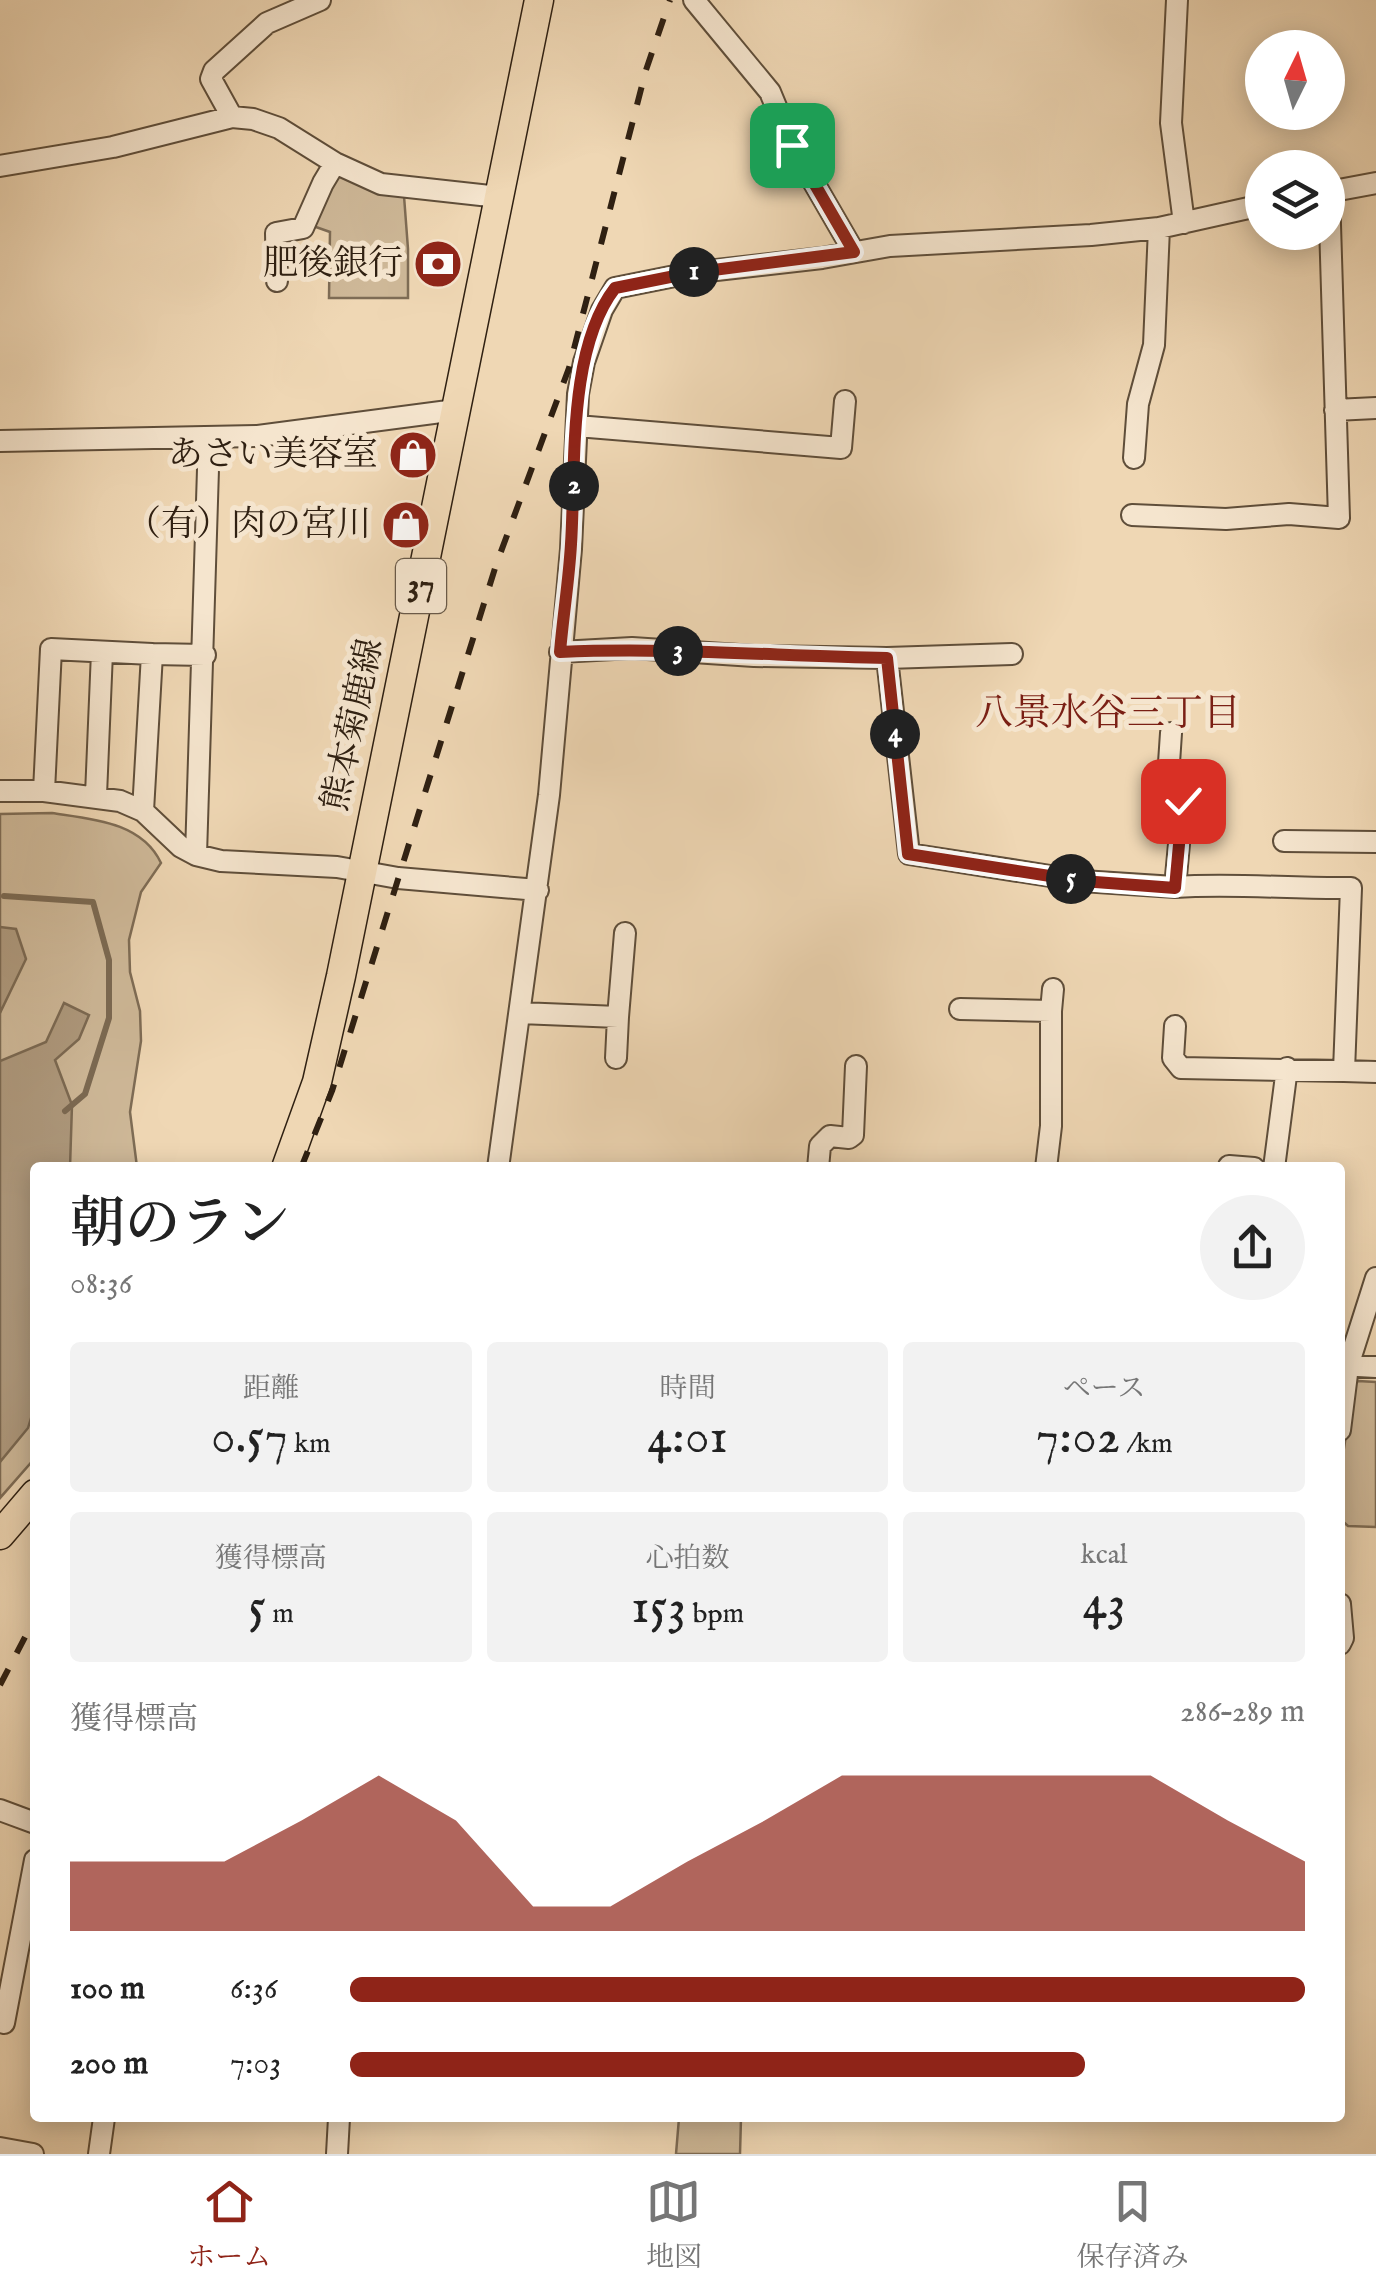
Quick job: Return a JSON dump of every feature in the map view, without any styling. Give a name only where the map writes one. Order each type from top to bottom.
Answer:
[{"type":"main road","name":"熊本菊鹿線","points":[[288,1162],[317,1082],[539,0]]},
{"type":"main road","points":[[0,1535],[30,1500]]},
{"type":"street","points":[[232,117],[211,79],[214,70],[267,23],[320,0]]},
{"type":"street","points":[[694,0],[770,92],[792,145],[854,252]]},
{"type":"street","points":[[1177,0],[1171,123],[1184,223]]},
{"type":"street","points":[[0,166],[113,147],[232,117],[254,119],[279,128],[336,163],[395,188],[499,197]]},
{"type":"street","points":[[277,281],[276,233],[303,228],[322,182],[336,163]]},
{"type":"street","points":[[1345,189],[1376,183]]},
{"type":"street","points":[[499,1162],[538,890],[571,549],[578,394],[584,362],[602,310],[615,288],[690,273],[890,246],[1092,236],[1159,228],[1245,210]]},
{"type":"street","points":[[1134,458],[1138,404],[1154,345],[1159,228]]},
{"type":"street","points":[[1132,515],[1226,519],[1289,514],[1339,518],[1330,250]]},
{"type":"street","points":[[578,426],[841,448],[845,401]]},
{"type":"street","points":[[1336,410],[1376,408]]},
{"type":"street","points":[[0,441],[209,437],[323,429],[456,410]]},
{"type":"street","points":[[196,856],[209,437]]},
{"type":"street","points":[[560,652],[632,648],[754,656],[887,658],[1012,654]]},
{"type":"street","points":[[44,791],[51,650],[205,655]]},
{"type":"street","points":[[96,796],[102,652]]},
{"type":"street","points":[[143,811],[152,654]]},
{"type":"street","points":[[887,658],[908,854],[1082,881],[1175,888],[1350,888],[1344,1071]]},
{"type":"street","points":[[1172,733],[1168,778],[1183,801],[1175,888]]},
{"type":"street","points":[[0,791],[96,796],[143,811],[182,847],[196,856],[221,862],[538,890]]},
{"type":"street","points":[[1284,841],[1376,842]]},
{"type":"street","points":[[616,1058],[625,933]]},
{"type":"street","points":[[1047,1162],[1053,989]]},
{"type":"street","points":[[960,1009],[1051,1011]]},
{"type":"street","points":[[520,1013],[618,1017]]},
{"type":"street","points":[[1175,1026],[1173,1058],[1181,1068],[1376,1072]]},
{"type":"street","points":[[819,1162],[820,1146],[830,1136],[849,1138],[854,1134],[856,1066]]},
{"type":"street","points":[[1275,1162],[1287,1068]]},
{"type":"street","points":[[1345,1362],[1376,1278]]},
{"type":"street","points":[[1345,1365],[1376,1367]]},
{"type":"street","points":[[0,1810],[30,1822]]},
{"type":"street","points":[[4,2023],[30,1886]]},
{"type":"street","points":[[99,2154],[103,2122]]},
{"type":"street","points":[[337,2154],[339,2122]]},
{"type":"street","points":[[0,2148],[33,2154]]},
{"type":"shaded area","points":[[342,174],[375,190],[404,196],[408,298],[329,298],[330,232],[313,226],[333,177]]},
{"type":"shaded area","points":[[52,813],[114,825],[142,839],[161,863],[141,892],[129,940],[141,1041],[130,1112],[136,1162],[30,1162],[30,1464],[0,1498],[0,814]]},
{"type":"shaded area","points":[[0,927],[16,929],[26,959],[0,1013]]},
{"type":"shaded area","points":[[64,1003],[89,1015],[79,1039],[55,1060],[72,1105],[70,1162],[30,1162],[30,1421],[0,1462],[0,1061],[46,1042]]},
{"type":"shaded area","points":[[1358,1381],[1376,1382],[1376,1527],[1345,1523],[1345,1442],[1354,1385]]},
{"type":"shaded area","points":[[679,2122],[741,2122],[740,2154],[676,2154]]},
{"type":"waterway","points":[[4,896],[93,902],[109,960],[109,1018],[85,1094],[65,1111]]},
{"type":"railway","points":[[303,1162],[332,1091],[496,565],[569,368],[646,70],[670,0]]},
{"type":"railway","points":[[0,1685],[30,1628]]},
{"type":"place","name":"肥後銀行","points":[[438,264]]},
{"type":"place","name":"あさい美容室","points":[[413,455]]},
{"type":"place","name":"（有）肉の宮川","points":[[406,525]]},
{"type":"district","name":"八景水谷三丁目","points":[[1108,715]]},
{"type":"route","points":[[792,145],[854,252],[690,273],[615,288],[602,310],[584,362],[578,394],[571,549],[560,652],[632,648],[754,656],[887,658],[908,854],[1082,881],[1175,888],[1183,801]]}]
